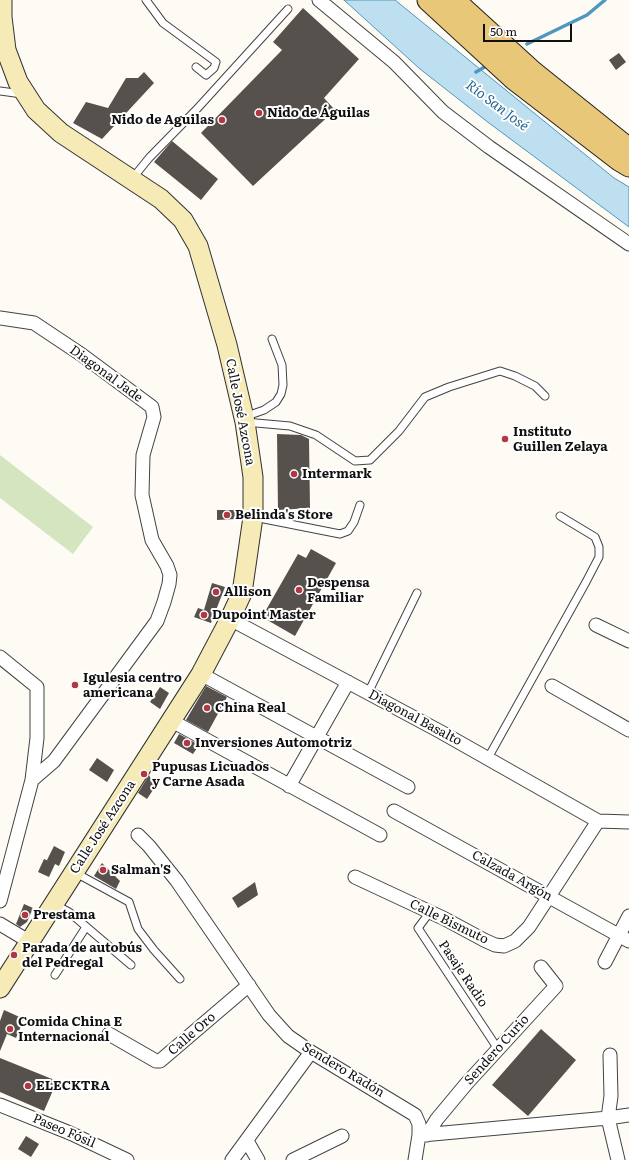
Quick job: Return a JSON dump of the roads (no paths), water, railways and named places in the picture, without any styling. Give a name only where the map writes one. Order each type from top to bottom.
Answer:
[{"type":"main road","name":"Calle José Azcona","points":[[2,0],[2,17],[6,50],[18,82],[36,110],[61,133],[161,199],[182,220],[198,246],[227,345],[244,420],[253,477],[253,517],[242,592],[230,619],[201,674],[172,721],[30,942],[3,978]]},
{"type":"main road","points":[[428,0],[515,80],[619,160],[629,166]]},
{"type":"main road","points":[[454,0],[532,72],[629,148]]},
{"type":"street","points":[[319,0],[394,62],[443,112],[489,147],[629,244]]},
{"type":"street","name":"Diagonal Jade","points":[[0,318],[34,323],[82,355],[152,407],[154,417],[143,455],[142,495],[152,540],[167,566],[170,575],[164,602],[157,621],[54,761],[32,780]]},
{"type":"street","name":"Diagonal Basalto","points":[[230,619],[488,758],[598,821]]},
{"type":"street","points":[[596,625],[629,641]]},
{"type":"street","points":[[0,657],[37,687],[37,738],[32,780],[0,901]]},
{"type":"street","points":[[201,674],[408,787]]},
{"type":"street","points":[[289,786],[348,682]]},
{"type":"street","points":[[552,686],[629,730]]},
{"type":"street","points":[[172,721],[380,836]]},
{"type":"street","name":"Calzada Argón","points":[[394,811],[624,938]]},
{"type":"street","points":[[598,821],[629,822]]},
{"type":"street","name":"Calle Bismuto","points":[[356,877],[430,912],[484,940],[495,945],[504,946],[515,942],[529,927],[598,821]]},
{"type":"street","name":"Sendero Radón","points":[[138,834],[150,846],[177,881],[269,1015],[288,1036],[311,1052],[416,1115],[423,1135]]},
{"type":"street","points":[[605,962],[624,938],[629,916]]},
{"type":"street","points":[[0,924],[30,942]]},
{"type":"street","name":"Sendero Curio","points":[[423,1135],[498,1049],[556,986],[541,967]]},
{"type":"street","name":"Calle Oro","points":[[109,1034],[156,1061],[160,1061],[249,985]]},
{"type":"street","points":[[232,1160],[311,1052]]},
{"type":"street","points":[[610,1055],[611,1096],[608,1118],[618,1160]]},
{"type":"street","name":"Paseo Fósil","points":[[0,1104],[70,1133],[127,1160]]},
{"type":"street","points":[[415,1160],[423,1135],[629,1115]]},
{"type":"street","points":[[293,1160],[342,1136]]},
{"type":"street","points":[[247,1141],[258,1160]]},
{"type":"lane","points":[[146,0],[163,23],[216,62],[214,68],[206,75],[196,67]]},
{"type":"lane","points":[[132,179],[149,158],[196,110],[288,9]]},
{"type":"lane","points":[[0,91],[26,95]]},
{"type":"lane","points":[[244,420],[276,402],[281,394],[283,386],[282,366],[272,339]]},
{"type":"lane","points":[[244,420],[290,426],[316,435],[355,461],[370,460],[399,431],[425,397],[449,387],[500,371],[522,379],[535,386],[545,396]]},
{"type":"lane","points":[[253,517],[340,534],[348,531],[354,522],[360,505]]},
{"type":"lane","points":[[488,758],[599,557],[599,547],[595,537],[560,516]]},
{"type":"lane","points":[[368,693],[417,594]]},
{"type":"lane","points":[[74,872],[129,902],[138,929],[154,950],[180,979]]},
{"type":"lane","points":[[54,904],[69,912],[131,965]]},
{"type":"lane","name":"Pasaje Radio","points":[[430,912],[418,928],[498,1049]]},
{"type":"lane","points":[[55,975],[86,927]]},
{"type":"water","name":"Río San José","points":[[344,0],[395,0],[614,178],[629,187],[629,227],[489,123],[420,69]]},
{"type":"waterway","points":[[527,44],[587,15],[605,0]]},
{"type":"waterway","name":"Río San José","points":[[476,72],[488,65]]},
{"type":"place","name":"Nido de Águilas","points":[[259,113]]},
{"type":"place","name":"Nido de Aguilas","points":[[222,120]]},
{"type":"place","name":"Instituto Guillen Zelaya","points":[[505,439]]},
{"type":"place","name":"Intermark","points":[[294,474]]},
{"type":"place","name":"Belinda's Store","points":[[227,515]]},
{"type":"place","name":"Despensa Familiar","points":[[299,590]]},
{"type":"place","name":"Allison","points":[[216,592]]},
{"type":"place","name":"Dupoint Master","points":[[204,615]]},
{"type":"place","name":"Igulesia centro americana","points":[[75,685]]},
{"type":"place","name":"China Real","points":[[207,708]]},
{"type":"place","name":"Inversiones Automotriz","points":[[187,743]]},
{"type":"place","name":"Pupusas Licuados y Carne Asada","points":[[144,774]]},
{"type":"place","name":"Salman'S","points":[[103,870]]},
{"type":"place","name":"Prestama","points":[[25,915]]},
{"type":"place","name":"Parada de autobús del Pedregal","points":[[14,955]]},
{"type":"place","name":"Comida China E Internacional","points":[[10,1029]]},
{"type":"place","name":"ELECKTRA","points":[[28,1086]]}]
